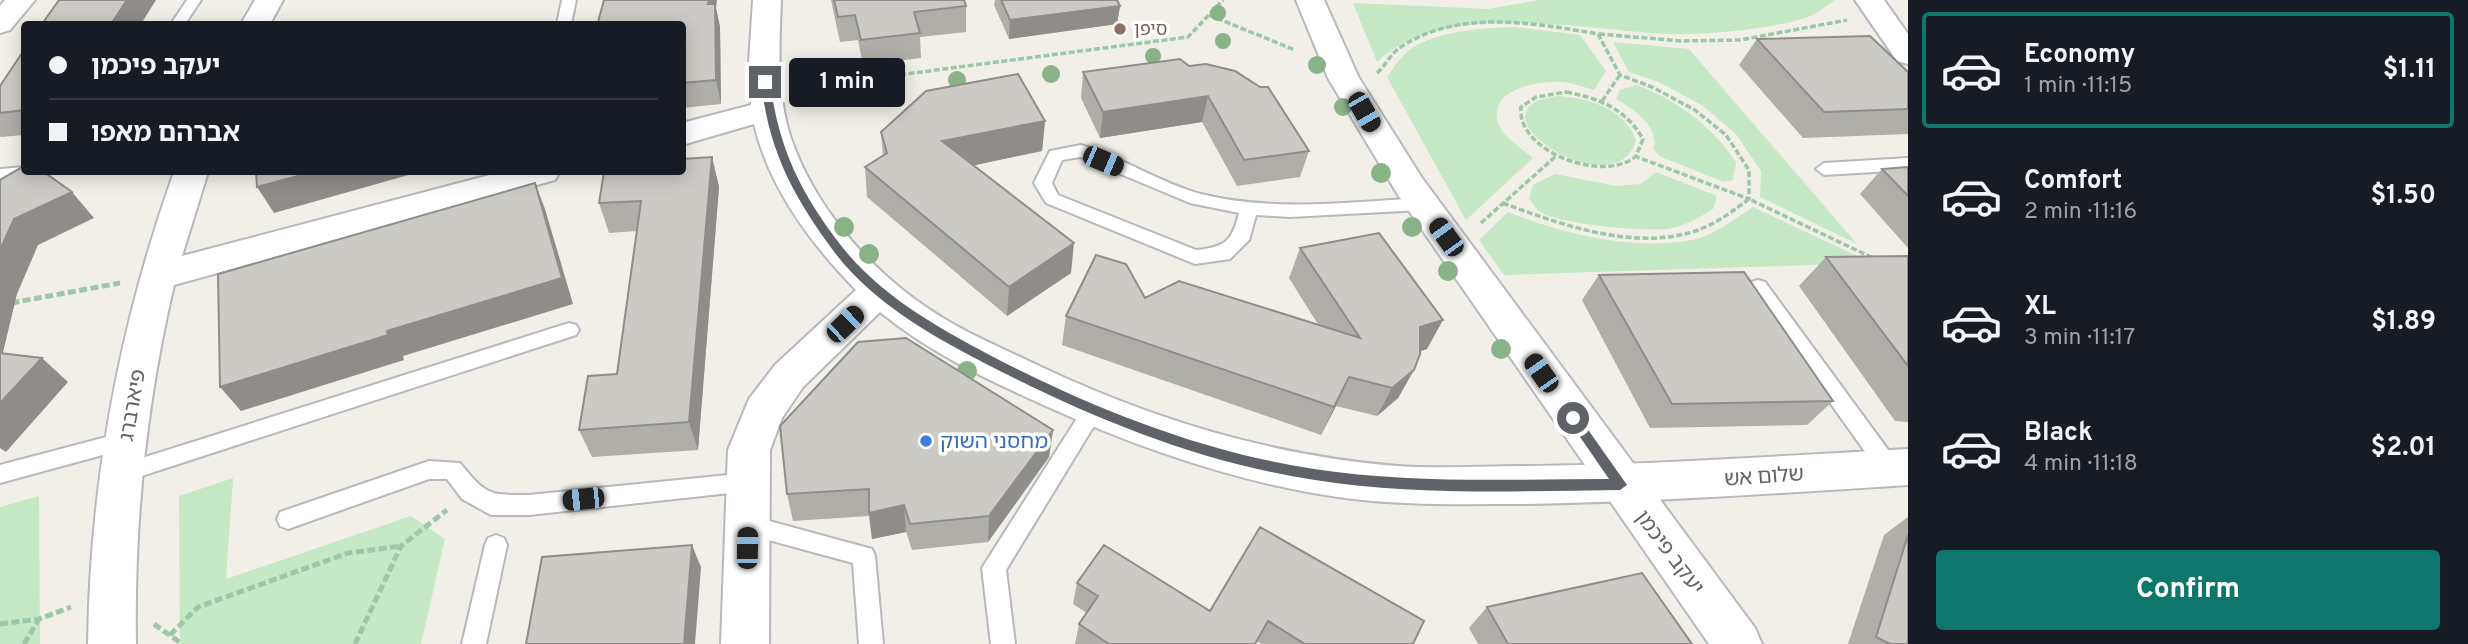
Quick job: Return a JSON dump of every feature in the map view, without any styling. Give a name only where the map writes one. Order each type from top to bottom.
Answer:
[{"type":"street","points":[[0,24],[21,0]]},
{"type":"street","points":[[258,21],[269,0]]},
{"type":"street","name":"שלום אש","points":[[767,0],[768,101],[784,165],[840,251],[912,317],[1056,394],[1139,430],[1239,459],[1313,475],[1399,485],[1620,485],[1899,467]]},
{"type":"street","name":"יעקב פיכמן","points":[[1310,0],[1322,33],[1400,174],[1620,485],[1738,644]]},
{"type":"street","points":[[1873,7],[1908,55]]},
{"type":"street","points":[[686,132],[768,101]]},
{"type":"street","name":"פיארברג","points":[[112,644],[111,592],[123,457],[136,374],[160,275],[190,175]]},
{"type":"street","points":[[160,275],[532,175]]},
{"type":"street","points":[[745,644],[749,450],[764,411],[789,376],[880,290]]},
{"type":"lane","points":[[180,21],[194,0]]},
{"type":"lane","points":[[565,21],[569,0]]},
{"type":"lane","points":[[1250,209],[1243,235],[1224,254],[1195,257],[1052,199],[1043,183],[1056,155],[1081,151],[1196,199],[1250,209],[1290,211],[1422,204]]},
{"type":"lane","points":[[1824,169],[1908,164]]},
{"type":"lane","points":[[0,176],[21,173]]},
{"type":"lane","points":[[1758,288],[1899,467]]},
{"type":"lane","points":[[0,474],[123,457],[569,330]]},
{"type":"lane","points":[[1003,644],[995,568],[1093,410]]},
{"type":"lane","points":[[288,519],[429,470],[452,471],[470,492],[491,505],[529,505],[748,482]]},
{"type":"lane","points":[[747,525],[864,556],[871,644]]},
{"type":"lane","points":[[474,644],[496,545]]},
{"type":"path","points":[[768,101],[1188,37],[1223,0]]},
{"type":"path","points":[[1209,15],[1346,79],[1381,69],[1396,50],[1425,36],[1466,23],[1511,21],[1598,34],[1681,41],[1740,40],[1873,7]]},
{"type":"path","points":[[1598,34],[1620,75],[1652,87],[1695,110],[1726,135],[1749,170],[1749,199]]},
{"type":"path","points":[[1602,101],[1620,75]]},
{"type":"path","points":[[1566,92],[1602,101],[1629,118],[1638,128],[1642,148],[1637,157],[1626,164],[1602,167],[1574,163],[1556,156],[1527,135],[1520,124],[1519,113],[1524,103],[1534,96],[1566,92]]},
{"type":"path","points":[[1446,237],[1474,229],[1556,156]]},
{"type":"path","points":[[1637,157],[1749,199],[1884,263]]},
{"type":"path","points":[[1503,204],[1550,222],[1593,231],[1643,235],[1687,233],[1712,223],[1749,199]]},
{"type":"path","points":[[0,305],[160,275]]},
{"type":"path","points":[[355,644],[401,546],[470,492]]},
{"type":"path","points":[[170,635],[198,607],[348,553],[401,546]]},
{"type":"path","points":[[0,624],[40,619],[111,592]]},
{"type":"path","points":[[24,644],[40,619]]},
{"type":"green space","points":[[1540,0],[1835,0],[1811,16],[1794,21],[1718,33],[1666,34],[1554,24],[1475,25],[1438,31],[1405,43],[1377,62],[1353,3],[1488,9]]},
{"type":"green space","points":[[1514,27],[1580,35],[1606,71],[1594,90],[1566,83],[1541,83],[1518,89],[1500,102],[1497,111],[1500,128],[1533,158],[1466,220],[1387,77],[1404,55],[1426,41],[1456,32]]},
{"type":"green space","points":[[1613,42],[1689,49],[1857,244],[1760,197],[1761,171],[1736,134],[1703,106],[1659,82],[1629,72]]},
{"type":"green space","points":[[1637,85],[1680,106],[1705,126],[1736,162],[1733,180],[1724,182],[1659,156],[1654,149],[1653,133],[1644,119],[1616,99],[1620,90]]},
{"type":"green space","points":[[1557,96],[1593,102],[1623,120],[1636,140],[1623,159],[1602,165],[1577,161],[1553,150],[1534,135],[1525,119],[1532,105]]},
{"type":"green space","points":[[1656,172],[1717,196],[1713,209],[1674,228],[1657,230],[1563,220],[1539,211],[1529,198],[1533,185],[1555,174],[1616,186],[1641,184]]},
{"type":"green space","points":[[1753,207],[1872,263],[1504,275],[1479,240],[1508,212],[1552,227],[1598,238],[1622,242],[1669,243],[1708,235]]},
{"type":"green space","points":[[233,478],[226,579],[411,516],[445,539],[421,644],[180,644],[179,496]]},
{"type":"green space","points":[[39,496],[40,644],[0,644],[0,507]]},
{"type":"building","points":[[59,0],[127,0],[113,21],[44,21]]},
{"type":"building","points":[[604,0],[709,0],[708,4],[715,4],[716,80],[686,83],[686,21],[599,21]]},
{"type":"building","points":[[834,0],[964,0],[966,6],[914,12],[920,33],[861,40],[855,15],[838,17]]},
{"type":"building","points":[[1001,0],[1117,0],[1120,6],[1010,20]]},
{"type":"building","points":[[1870,36],[1908,72],[1908,109],[1824,112],[1757,39]]},
{"type":"building","points":[[21,54],[21,110],[0,113],[0,86]]},
{"type":"building","points":[[1180,59],[1189,66],[1206,64],[1235,71],[1260,87],[1268,87],[1309,151],[1244,160],[1208,96],[1103,112],[1083,72]]},
{"type":"building","points":[[1018,74],[1045,121],[942,141],[1074,243],[1009,287],[865,167],[887,153],[881,132],[926,91]]},
{"type":"building","points":[[712,157],[689,422],[579,430],[588,376],[617,374],[641,201],[599,203],[604,175],[686,175],[686,159]]},
{"type":"building","points":[[1908,167],[1908,196],[1882,169]]},
{"type":"building","points":[[21,168],[21,175],[48,175],[72,192],[14,219],[0,250],[0,180]]},
{"type":"building","points":[[256,175],[302,175],[257,187]]},
{"type":"building","points":[[535,183],[562,278],[387,331],[388,335],[220,387],[218,274]]},
{"type":"building","points":[[1379,233],[1443,320],[1420,327],[1420,354],[1414,370],[1392,388],[1349,377],[1334,407],[1066,316],[1096,255],[1126,264],[1145,298],[1179,281],[1360,338],[1300,248]]},
{"type":"building","points":[[1908,256],[1908,366],[1826,257]]},
{"type":"building","points":[[1744,272],[1833,401],[1672,404],[1599,275]]},
{"type":"building","points":[[906,338],[1053,430],[989,516],[910,524],[904,505],[869,513],[869,489],[787,494],[780,426],[858,342]]},
{"type":"building","points":[[0,353],[42,358],[0,403]]},
{"type":"building","points":[[1260,527],[1424,621],[1413,644],[1305,644],[1268,621],[1255,644],[1109,644],[1079,624],[1098,596],[1077,583],[1104,545],[1210,611]]},
{"type":"building","points":[[1908,535],[1908,644],[1890,644],[1876,637]]},
{"type":"building","points":[[692,545],[684,644],[526,644],[542,557]]},
{"type":"building","points":[[1642,573],[1692,644],[1508,644],[1487,607]]},
{"type":"place","name":"סיפן","points":[[1120,29]]},
{"type":"place","name":"מחסני השוק","points":[[926,441]]},
{"type":"route","points":[[765,82],[771,125],[784,165],[840,251],[880,290],[912,317],[981,356],[1056,394],[1139,430],[1239,459],[1313,475],[1399,485],[1620,485],[1573,418]]}]
